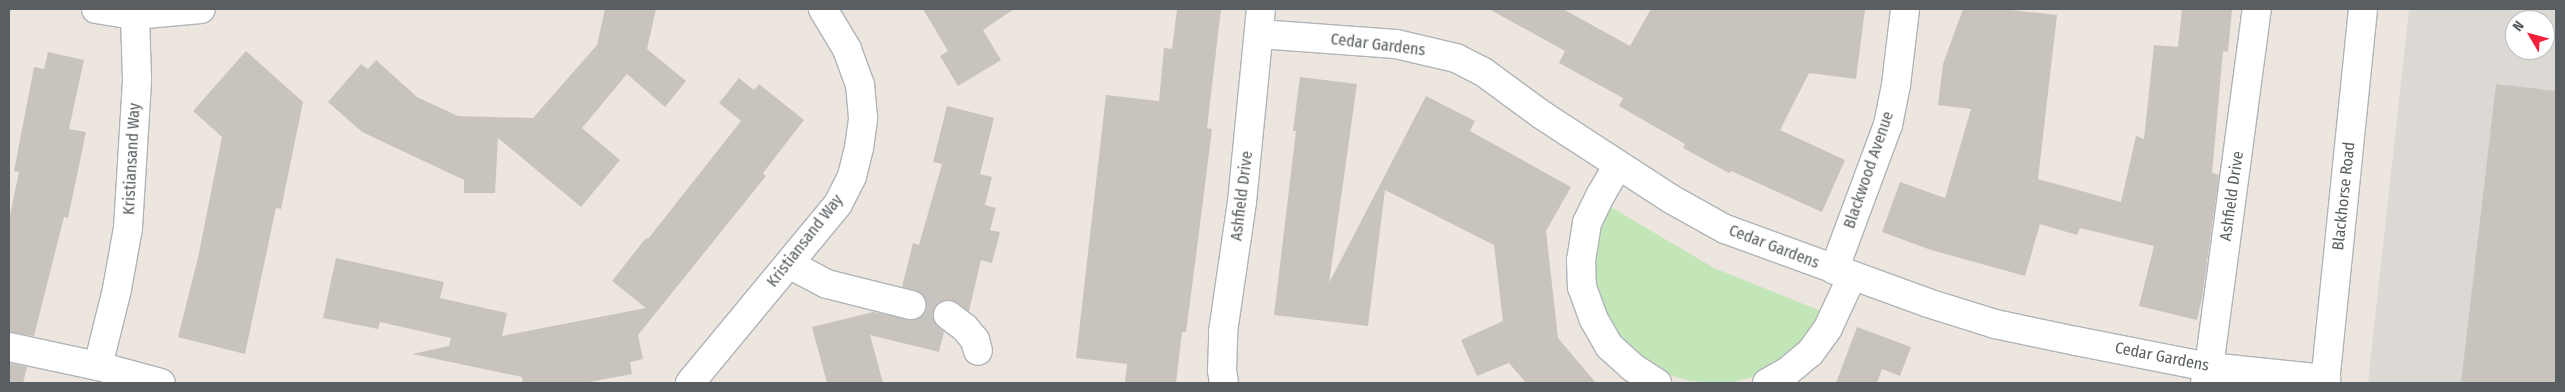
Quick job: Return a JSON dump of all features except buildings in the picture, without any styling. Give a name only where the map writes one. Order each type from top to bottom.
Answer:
[{"type":"street","points":[[96,9],[135,15],[201,9]]},
{"type":"street","name":"Kristiansand Way","points":[[701,379],[789,264],[838,204],[852,176],[863,118],[860,85],[847,50],[823,9]]},
{"type":"street","name":"Blackwood Avenue","points":[[1767,383],[1787,372],[1810,353],[1828,328],[1888,125],[1896,85],[1905,9]]},
{"type":"street","name":"Ashfield Drive","points":[[2207,375],[2257,9]]},
{"type":"street","name":"Blackhorse Road","points":[[2326,381],[2364,9]]},
{"type":"street","name":"Kristiansand Way","points":[[98,366],[117,289],[128,228],[137,79],[135,15]]},
{"type":"street","name":"Cedar Gardens","points":[[1260,22],[1396,44],[1456,58],[1504,85],[1542,115],[1671,199],[1725,229],[1843,273],[1995,324],[2207,375],[2326,381]]},
{"type":"street","name":"Ashfield Drive","points":[[1224,383],[1222,370],[1223,332],[1242,202],[1260,22]]},
{"type":"street","points":[[1618,165],[1587,223],[1581,260],[1582,287],[1593,318],[1609,346],[1632,367],[1657,383]]},
{"type":"street","points":[[789,264],[827,284],[912,306]]},
{"type":"street","points":[[948,315],[965,328],[975,340],[978,351]]},
{"type":"street","points":[[9,347],[98,366],[161,383]]},
{"type":"shaded area","points":[[2409,9],[2556,9],[2556,383],[2368,383]]},
{"type":"green space","points":[[1609,206],[1714,268],[1826,313],[1806,340],[1783,363],[1757,376],[1729,383],[1712,383],[1690,381],[1660,372],[1637,354],[1614,331],[1601,304],[1594,277],[1594,248]]},
{"type":"tunnel","points":[[911,305],[948,315]]}]
